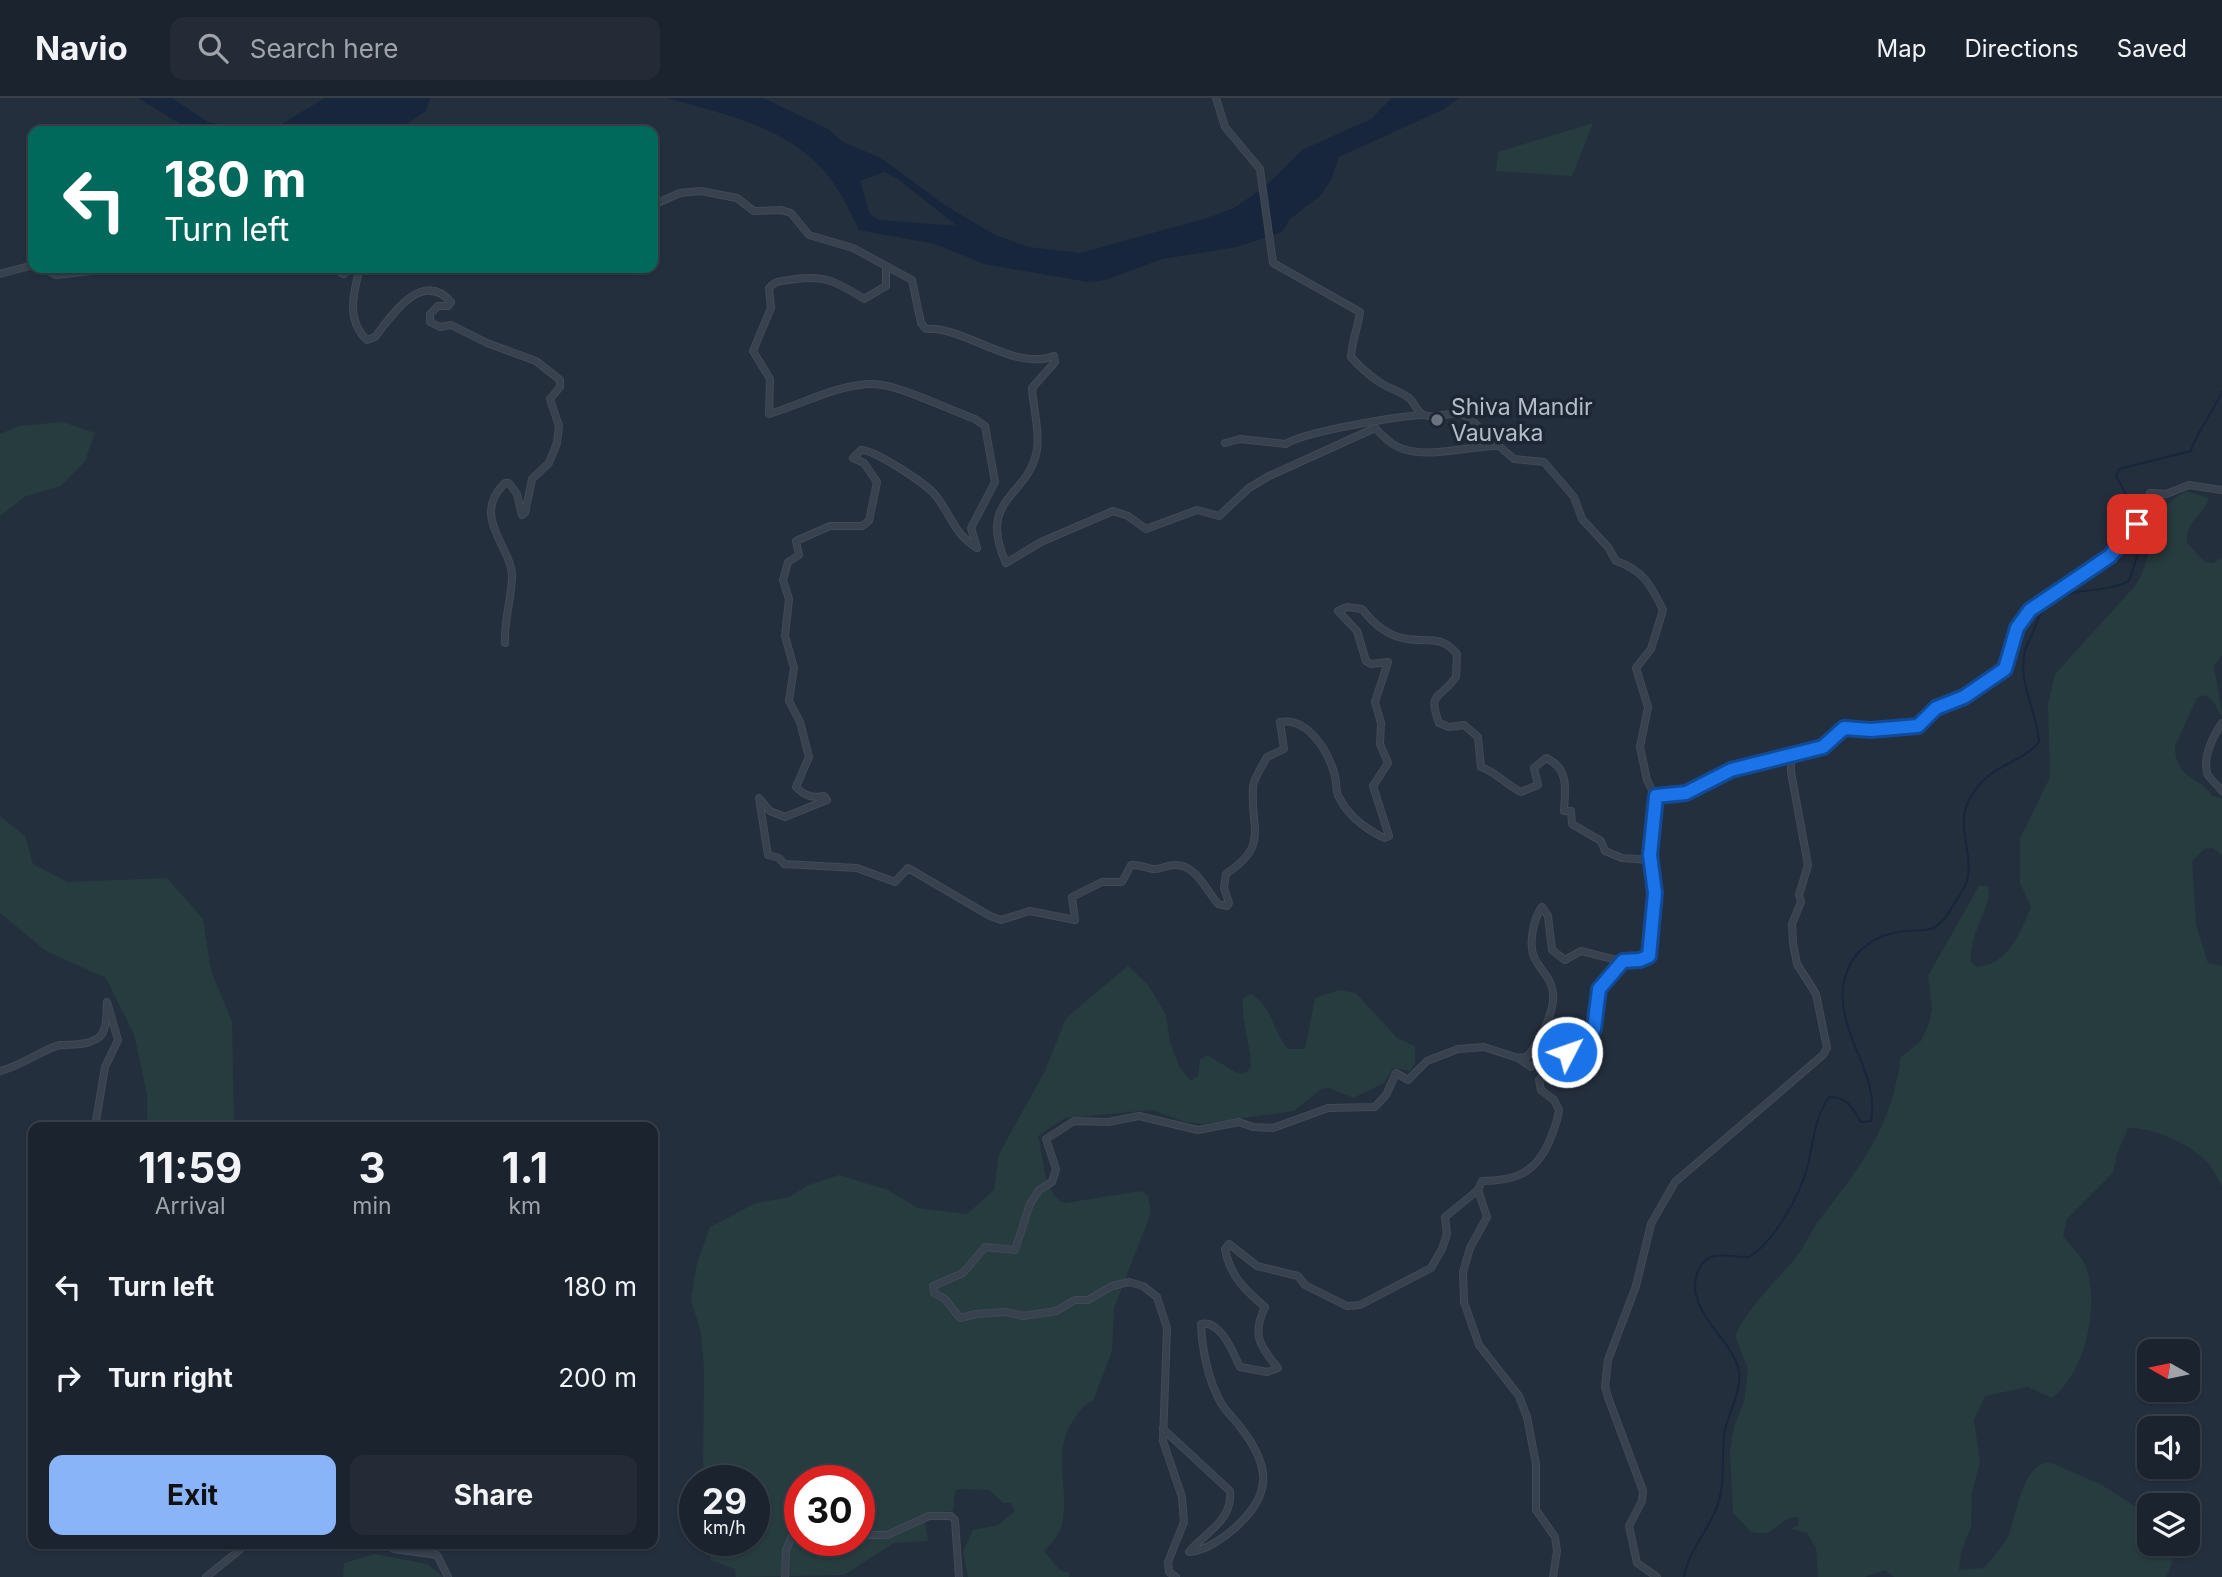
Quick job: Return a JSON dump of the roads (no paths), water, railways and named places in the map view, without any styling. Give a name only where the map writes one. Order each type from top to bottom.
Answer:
[{"type":"street","points":[[1216,98],[1226,127],[1260,169],[1273,263],[1360,312],[1358,327],[1352,335],[1351,357],[1380,382],[1411,399],[1415,410],[1424,415]]},
{"type":"street","points":[[658,203],[680,193],[716,192],[737,198],[754,211],[781,210],[791,213],[809,235],[853,248],[912,280],[921,323],[926,329],[941,328],[987,348],[1022,356],[1044,360],[1054,356],[1055,362],[1032,388],[1038,448],[1030,471],[1012,490],[999,515],[996,542],[1006,563],[1041,542],[1113,511],[1128,516],[1146,529],[1197,510],[1219,516],[1249,488],[1269,476],[1375,428],[1397,447],[1456,452],[1499,446],[1514,459],[1544,462],[1574,497],[1582,519],[1608,547],[1616,561],[1633,567],[1648,579],[1663,610],[1651,649],[1636,668],[1636,676],[1646,692],[1648,707],[1640,747],[1647,780],[1656,796],[1651,860],[1655,893],[1649,956],[1640,960],[1623,961],[1581,951],[1565,960],[1552,950],[1548,916],[1542,907],[1537,913],[1532,946],[1535,959],[1549,978],[1553,994],[1538,1042],[1527,1057],[1518,1058]]},
{"type":"street","points":[[0,274],[28,266]]},
{"type":"street","points":[[886,267],[886,286],[864,299],[834,281],[807,275],[773,283],[769,288],[771,308],[753,351],[770,379],[769,414],[828,393],[873,384],[898,388],[975,419],[985,426],[995,482],[971,528],[977,548],[952,526],[936,495],[878,455],[861,450],[853,458],[864,463],[877,482],[869,521],[862,526],[830,526],[796,541],[799,555],[788,562],[783,580],[789,599],[785,636],[794,668],[789,701],[800,722],[809,757],[796,787],[802,794],[813,798],[824,796],[827,800],[785,817],[770,811],[759,798],[768,855],[779,858],[784,864],[857,868],[895,881],[908,868],[990,916],[1002,919],[1030,911],[1075,920],[1072,897],[1102,881],[1122,882],[1131,864],[1155,870],[1176,864],[1185,867],[1196,873],[1218,904],[1227,906],[1229,903],[1224,888],[1226,874],[1248,858],[1256,833],[1253,785],[1267,757],[1282,753],[1284,749],[1280,722],[1299,725],[1315,737],[1329,757],[1336,779],[1337,795],[1347,809],[1371,831],[1384,838],[1389,836],[1373,786],[1388,763],[1380,744],[1381,723],[1376,702],[1388,662],[1366,661],[1357,631],[1338,611],[1347,607],[1362,609],[1376,626],[1389,633],[1408,639],[1438,639],[1457,654],[1456,677],[1434,698],[1432,704],[1439,723],[1449,727],[1464,725],[1478,737],[1481,767],[1494,772],[1510,787],[1521,792],[1538,785],[1534,768],[1546,758],[1552,761],[1565,779],[1567,787],[1564,811],[1571,811],[1572,824],[1601,841],[1605,850],[1622,858],[1651,860]]},
{"type":"street","points":[[52,273],[74,273]]},
{"type":"street","points":[[359,273],[352,312],[357,330],[367,340],[375,337],[410,296],[425,291],[444,294],[451,302],[448,306],[439,306],[430,314],[430,323],[440,327],[451,325],[487,343],[536,361],[560,380],[560,387],[550,399],[559,426],[557,443],[549,463],[531,480],[525,513],[522,515],[517,494],[509,483],[505,482],[498,489],[492,510],[493,531],[500,548],[510,560],[512,578],[504,624],[505,643]]},
{"type":"street","points":[[1226,443],[1240,439],[1286,444],[1297,436],[1340,430],[1388,417],[1458,413],[1468,417],[1479,427],[1485,439],[1484,446]]},
{"type":"street","points":[[1656,796],[1686,793],[1731,770],[1823,747],[1844,728],[1871,730],[1918,726],[1936,708],[1964,697],[2005,669],[2017,628],[2030,610],[2110,556],[2137,524],[2150,493],[2166,494],[2189,485],[2222,490]]},
{"type":"street","points":[[2222,723],[2211,738],[2207,763],[2207,775],[2222,791]]},
{"type":"street","points":[[1657,1577],[1637,1563],[1629,1526],[1642,1501],[1643,1491],[1605,1387],[1608,1360],[1636,1286],[1651,1224],[1675,1182],[1824,1055],[1827,1048],[1816,994],[1797,964],[1793,943],[1792,924],[1801,902],[1799,895],[1808,865],[1791,772],[1791,756]]},
{"type":"street","points":[[1162,1428],[1230,1491],[1231,1504],[1227,1516],[1207,1531],[1189,1552],[1196,1552],[1226,1535],[1259,1504],[1265,1482],[1254,1450],[1215,1389],[1201,1324],[1208,1323],[1217,1328],[1240,1367],[1267,1372],[1278,1368],[1258,1338],[1258,1323],[1265,1307],[1238,1282],[1228,1266],[1225,1249],[1229,1244],[1257,1266],[1298,1276],[1305,1285],[1338,1302],[1360,1305],[1431,1268],[1447,1234],[1445,1217],[1466,1198],[1474,1196],[1482,1181],[1508,1181],[1529,1171],[1541,1159],[1559,1114],[1557,1104],[1541,1090],[1539,1080],[1558,1053],[1562,1054],[1584,1041],[1594,1029],[1599,989],[1623,961]]},
{"type":"street","points":[[0,1071],[17,1067],[58,1045],[77,1045],[99,1038],[104,1029],[107,1002],[118,1040],[105,1067],[96,1122]]},
{"type":"street","points":[[1177,1577],[1169,1572],[1168,1562],[1184,1522],[1182,1497],[1163,1441],[1167,1328],[1157,1297],[1143,1286],[1129,1282],[1112,1286],[1088,1300],[1075,1300],[1065,1308],[1036,1315],[1006,1312],[960,1318],[945,1298],[934,1293],[933,1286],[963,1273],[985,1247],[1015,1250],[1030,1204],[1039,1190],[1052,1182],[1056,1169],[1046,1139],[1074,1121],[1108,1122],[1139,1116],[1198,1130],[1239,1122],[1252,1128],[1273,1128],[1328,1108],[1374,1107],[1386,1095],[1396,1073],[1408,1080],[1427,1061],[1458,1049],[1484,1047],[1518,1058],[1531,1067],[1558,1045],[1562,1054]]},
{"type":"street","points":[[1478,1190],[1487,1217],[1470,1248],[1463,1272],[1464,1302],[1479,1345],[1519,1396],[1527,1417],[1536,1464],[1536,1510],[1555,1537],[1557,1551],[1553,1577]]},
{"type":"street","points":[[875,1535],[887,1535],[929,1516],[951,1516],[955,1520],[959,1577]]},
{"type":"street","points":[[206,1577],[241,1549]]},
{"type":"street","points":[[394,1549],[437,1555],[448,1577]]},
{"type":"street","points":[[785,1577],[786,1556]]},
{"type":"water","points":[[138,98],[172,98],[208,122],[228,126],[184,126]]},
{"type":"water","points":[[325,98],[430,98],[426,111],[404,126],[274,126]]},
{"type":"water","points":[[666,98],[763,98],[828,129],[843,142],[881,158],[945,205],[995,235],[1029,247],[1080,253],[1207,218],[1236,207],[1267,185],[1302,150],[1371,119],[1392,98],[1459,98],[1444,109],[1339,157],[1331,180],[1321,195],[1290,219],[1282,232],[1237,247],[1162,259],[1106,280],[1088,282],[984,264],[935,244],[859,230],[836,187],[821,167],[803,151],[760,127],[737,118]],"holes":[[[884,172],[898,179],[957,226],[879,220],[870,214],[860,181]]]},
{"type":"waterway","points":[[2144,501],[2126,494],[2116,476],[2119,469],[2191,451],[2222,391]]},
{"type":"waterway","points":[[1684,1577],[1689,1559],[1712,1518],[1719,1499],[1725,1430],[1739,1383],[1738,1367],[1733,1356],[1709,1322],[1697,1298],[1695,1285],[1698,1271],[1702,1264],[1714,1256],[1749,1257],[1759,1250],[1777,1229],[1793,1203],[1804,1177],[1818,1121],[1829,1097],[1845,1101],[1861,1122],[1871,1121],[1870,1087],[1843,1006],[1843,988],[1850,965],[1856,955],[1874,941],[1896,933],[1931,929],[1949,913],[1964,888],[1969,871],[1964,831],[1968,802],[1984,779],[2021,757],[2039,742],[2025,685],[2023,663],[2039,617],[2051,602],[2064,595],[2129,581],[2154,505],[2149,503]]},
{"type":"place","name":"Shiva Mandir Vauvaka","points":[[1437,420]]}]
